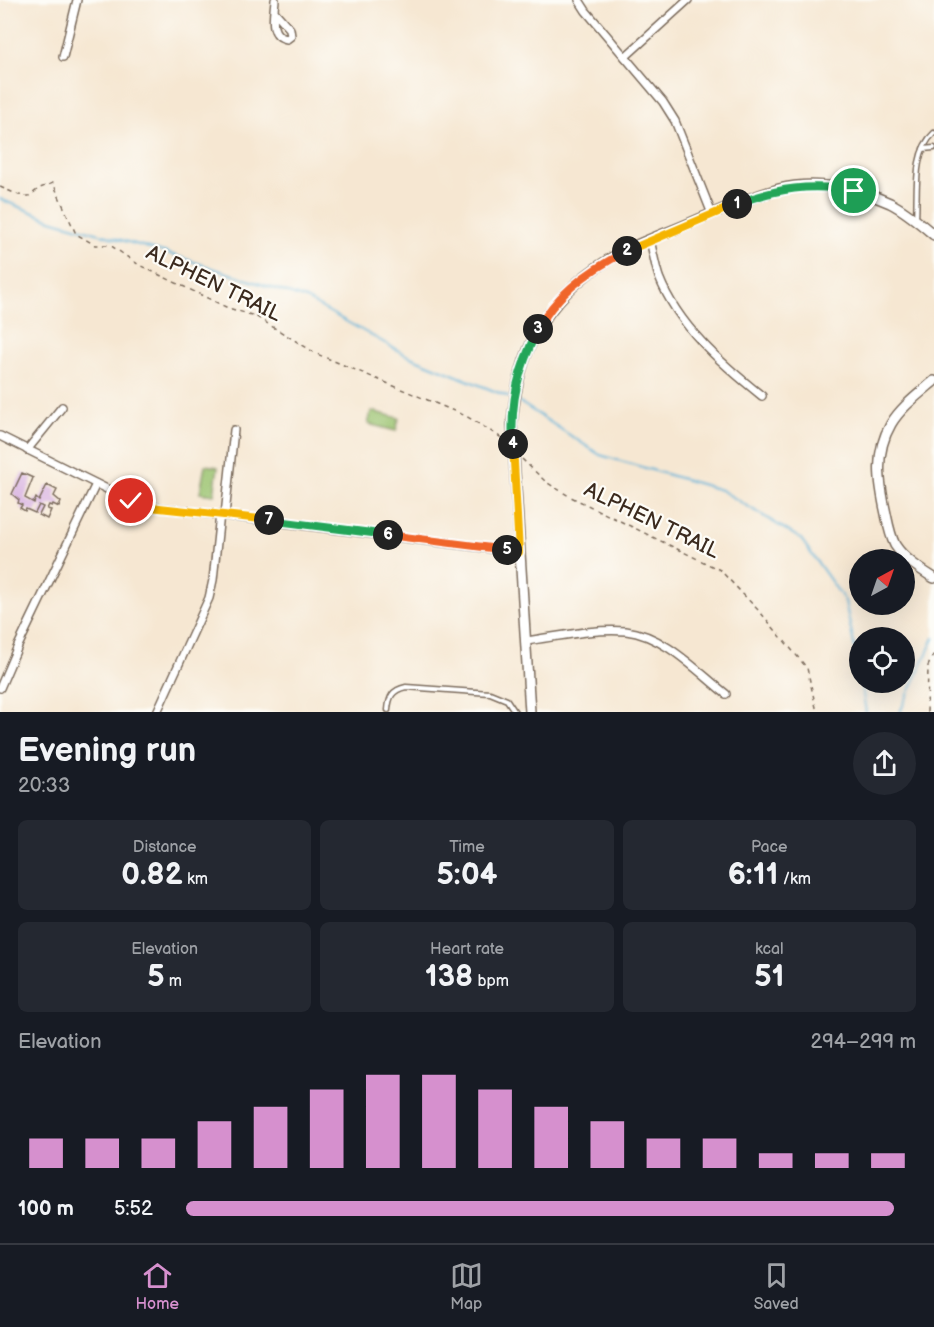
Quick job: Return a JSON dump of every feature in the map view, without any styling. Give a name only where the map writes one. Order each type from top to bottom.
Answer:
[{"type":"street","points":[[63,57],[77,0]]},
{"type":"street","points":[[274,11],[275,0]]},
{"type":"street","points":[[579,0],[663,102],[675,121],[712,214]]},
{"type":"street","points":[[626,57],[688,0]]},
{"type":"street","points":[[530,712],[512,425],[515,387],[526,354],[541,324],[566,293],[581,279],[609,260],[650,240],[771,192],[806,186],[854,191],[891,204],[934,235]]},
{"type":"street","points":[[650,240],[659,276],[674,308],[698,338],[762,396]]},
{"type":"street","points":[[934,381],[892,422],[879,459],[879,485],[890,533],[896,546],[907,558],[934,578]]},
{"type":"street","points":[[27,450],[62,407]]},
{"type":"street","points":[[157,712],[209,598],[234,430]]},
{"type":"street","points":[[0,436],[146,506],[519,552]]},
{"type":"street","points":[[0,688],[96,484]]},
{"type":"street","points":[[525,641],[627,631],[655,641],[671,650],[726,694]]},
{"type":"lane","points":[[916,220],[920,154],[926,140],[934,133]]},
{"type":"lane","points":[[923,149],[934,148]]},
{"type":"lane","points":[[388,710],[388,701],[392,693],[406,687],[490,693],[507,700],[514,712]]},
{"type":"path","name":"ALPHEN TRAIL","points":[[0,187],[19,195],[29,196],[53,183],[76,234],[95,245],[110,245],[139,265],[228,308],[255,316],[317,354],[466,416],[507,441]]},
{"type":"path","name":"ALPHEN TRAIL","points":[[519,454],[546,482],[569,496],[720,570],[753,604],[807,668],[817,712]]},
{"type":"path","points":[[927,712],[928,666],[934,653]]},
{"type":"green space","points":[[371,411],[399,418],[396,431],[368,424]]},
{"type":"green space","points":[[205,465],[218,467],[214,495],[200,493]]},
{"type":"building","points":[[22,473],[33,478],[25,498],[34,503],[36,498],[39,501],[47,485],[57,490],[54,496],[61,502],[59,507],[49,505],[47,509],[51,510],[47,519],[39,515],[43,507],[39,505],[35,513],[26,509],[25,511],[20,508],[22,505],[12,494]]},
{"type":"waterway","points":[[0,199],[51,220],[167,253],[306,299],[408,356],[509,397]]},
{"type":"waterway","points":[[518,401],[600,455],[721,490],[801,539],[845,601],[850,627]]},
{"type":"waterway","points":[[900,712],[934,638]]},
{"type":"waterway","points":[[863,693],[866,712]]},
{"type":"route","points":[[131,501],[150,507],[485,546],[519,552],[512,425],[515,387],[526,354],[541,324],[566,293],[581,279],[632,248],[752,198],[781,189],[806,186],[854,191]]}]
